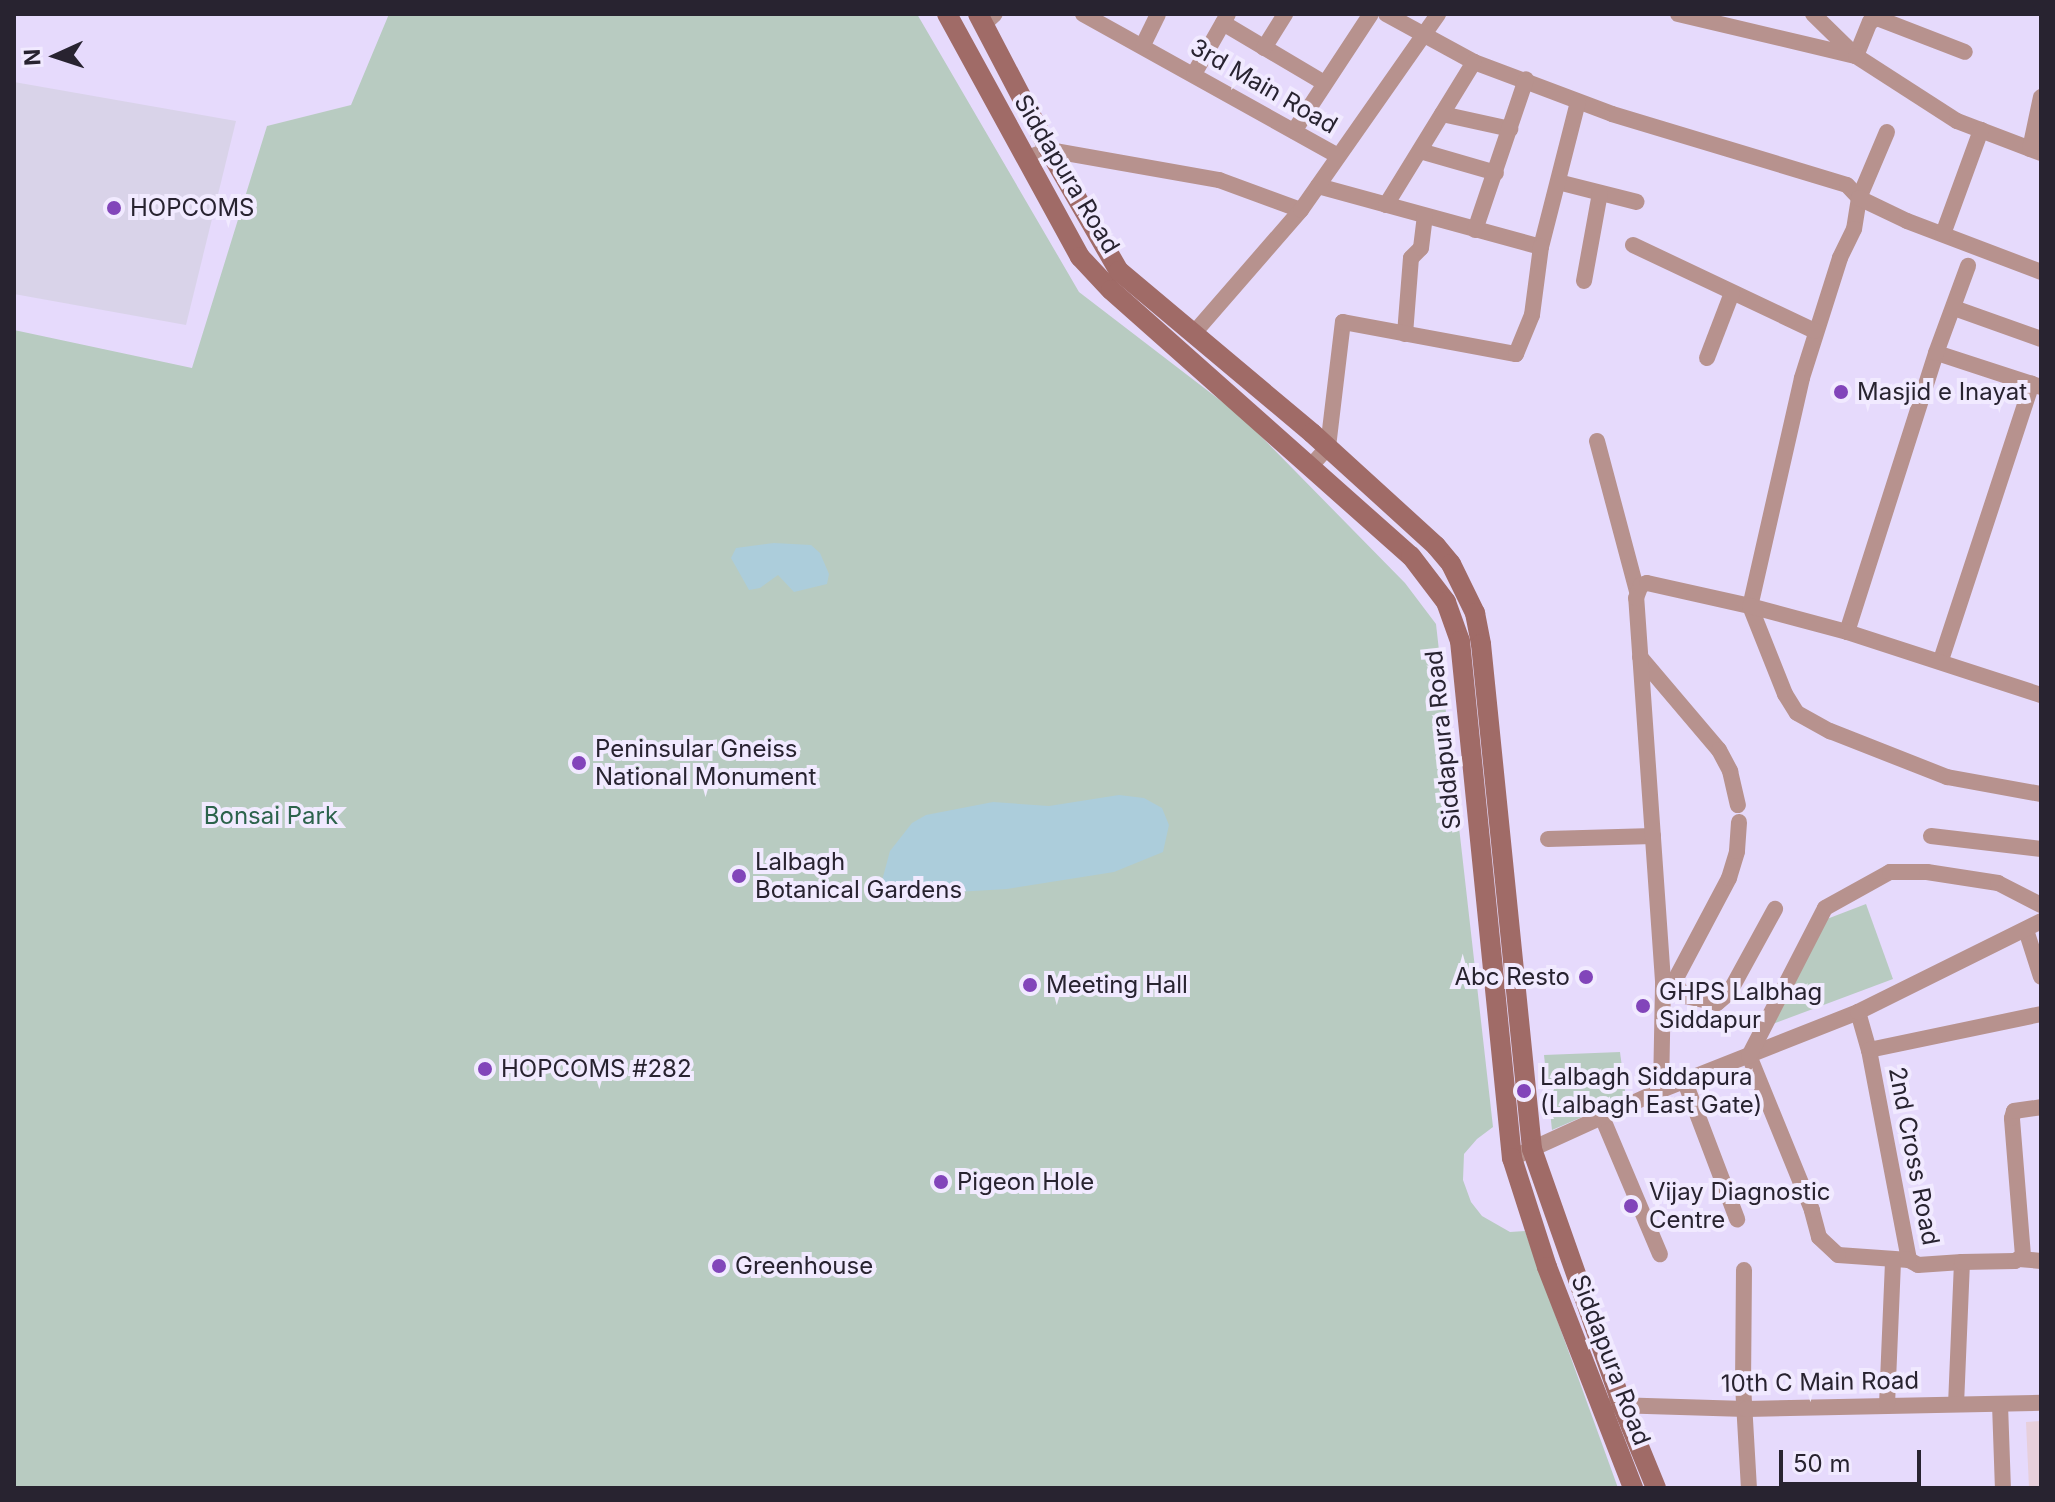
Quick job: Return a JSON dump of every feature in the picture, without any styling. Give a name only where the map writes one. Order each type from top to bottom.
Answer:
[{"type":"main road","name":"Siddapura Road","points":[[947,14],[1080,257],[1111,290],[1411,556],[1446,602],[1458,633],[1512,1158],[1547,1267],[1633,1488]]},
{"type":"main road","name":"Siddapura Road","points":[[985,18],[1049,150],[1119,271],[1328,447],[1436,546],[1451,564],[1475,613],[1481,644],[1532,1149],[1622,1405],[1656,1488]]},
{"type":"street","name":"3rd Main Road","points":[[1083,14],[1338,156]]},
{"type":"street","points":[[1143,45],[1158,14]]},
{"type":"street","points":[[1264,48],[1285,14]]},
{"type":"street","points":[[1294,131],[1371,14]]},
{"type":"street","points":[[1386,14],[1474,62],[1526,79],[1578,102],[1847,185],[1859,198],[2041,272]]},
{"type":"street","points":[[1194,333],[1301,210],[1438,14]]},
{"type":"street","points":[[1678,14],[1856,56]]},
{"type":"street","points":[[1813,14],[1856,56],[1957,121],[2035,151],[2041,97]]},
{"type":"street","points":[[1194,74],[1226,18],[1264,48],[1324,83]]},
{"type":"street","points":[[1856,56],[1870,22],[1877,18],[1965,52]]},
{"type":"street","points":[[1386,205],[1474,62]]},
{"type":"street","points":[[1475,230],[1526,79]]},
{"type":"street","points":[[1310,467],[1328,447],[1343,322],[1516,354],[1532,315],[1541,247],[1578,102]]},
{"type":"street","points":[[1442,114],[1510,129]]},
{"type":"street","points":[[1943,234],[1981,130]]},
{"type":"street","points":[[1887,132],[1859,198],[1854,229],[1840,258],[1815,331],[1750,606],[1785,694],[1797,713],[1830,731],[1947,777],[2041,794]]},
{"type":"street","points":[[1025,159],[1049,150],[1219,180],[1301,210]]},
{"type":"street","points":[[1420,151],[1496,173]]},
{"type":"street","points":[[1558,182],[1637,202]]},
{"type":"street","points":[[1318,186],[1541,247]]},
{"type":"street","points":[[1584,281],[1600,193]]},
{"type":"street","points":[[1405,334],[1411,258],[1421,248],[1425,216]]},
{"type":"street","points":[[1633,245],[1815,331]]},
{"type":"street","points":[[1847,632],[1936,353],[1968,266]]},
{"type":"street","points":[[1707,358],[1732,293]]},
{"type":"street","points":[[1954,308],[2041,339]]},
{"type":"street","points":[[1940,354],[2037,386],[1941,660]]},
{"type":"street","points":[[1597,441],[1637,591],[1653,836],[1669,986],[1661,1090]]},
{"type":"street","points":[[1637,591],[1647,583],[1750,606],[1941,660],[2041,695]]},
{"type":"street","points":[[1640,657],[1719,750],[1730,771],[1738,814],[1737,851],[1729,878],[1669,986]]},
{"type":"street","points":[[1548,839],[1653,836]]},
{"type":"street","points":[[1931,836],[1989,840],[2041,849]]},
{"type":"street","points":[[1887,1405],[1901,1259],[1838,1255],[1819,1237],[1812,1210],[1749,1056],[1825,908],[1890,872],[1927,872],[1998,883],[2041,905]]},
{"type":"street","points":[[1669,986],[1685,996],[1717,1003],[1729,993],[1775,909]]},
{"type":"street","points":[[1512,1158],[1661,1090],[1858,1012],[2041,921]]},
{"type":"street","points":[[2026,930],[2041,977]]},
{"type":"street","name":"2nd Cross Road","points":[[1858,1012],[1869,1050],[1901,1259],[1918,1265],[1962,1262],[1956,1403]]},
{"type":"street","points":[[1869,1050],[2041,1014]]},
{"type":"street","points":[[1685,1082],[1737,1219]]},
{"type":"street","points":[[2019,1259],[2023,1256],[2012,1118],[2014,1111],[2041,1107]]},
{"type":"street","points":[[1602,1117],[1660,1254]]},
{"type":"street","points":[[1962,1262],[2041,1261]]},
{"type":"street","points":[[1744,1270],[1749,1488]]},
{"type":"street","name":"10th C Main Road","points":[[1600,1405],[1746,1409],[2041,1403]]},
{"type":"street","points":[[2000,1404],[2003,1488]]},
{"type":"shaded area","name":"HOPCOMS","points":[[14,82],[236,121],[186,325],[14,294]]},
{"type":"shaded area","points":[[2041,1421],[2041,1488],[2029,1488],[2026,1422]]},
{"type":"green space","name":"Lalbagh Botanical Gardens","points":[[389,14],[917,14],[1079,292],[1242,417],[1405,583],[1436,624],[1493,1127],[1464,1154],[1463,1180],[1471,1202],[1482,1216],[1510,1232],[1525,1231],[1618,1488],[14,1488],[14,330],[192,368],[267,126],[351,105]]},
{"type":"green space","points":[[1866,904],[1893,979],[1770,1025],[1819,922]]},
{"type":"green space","points":[[1620,1052],[1626,1098],[1552,1130],[1544,1055]]},
{"type":"water","points":[[774,543],[811,545],[820,553],[829,574],[827,584],[794,592],[778,575],[760,588],[749,590],[731,558],[736,548]]},
{"type":"water","points":[[1119,795],[1144,798],[1162,808],[1169,825],[1163,852],[1114,872],[1007,889],[889,896],[880,888],[890,851],[912,823],[926,815],[993,802],[1049,806]]},
{"type":"place","name":"HOPCOMS","points":[[114,208]]},
{"type":"place","name":"Masjid e Inayat","points":[[1841,392]]},
{"type":"place","name":"Peninsular Gneiss National Monument","points":[[579,763]]},
{"type":"place","name":"Lalbagh Botanical Gardens","points":[[739,876]]},
{"type":"place","name":"Abc Resto","points":[[1586,977]]},
{"type":"place","name":"Meeting Hall","points":[[1030,985]]},
{"type":"place","name":"GHPS Lalbhag Siddapur","points":[[1643,1006]]},
{"type":"place","name":"HOPCOMS #282","points":[[485,1069]]},
{"type":"place","name":"Lalbagh Siddapura (Lalbagh East Gate)","points":[[1524,1091]]},
{"type":"place","name":"Pigeon Hole","points":[[941,1182]]},
{"type":"place","name":"Vijay Diagnostic Centre","points":[[1631,1206]]},
{"type":"place","name":"Greenhouse","points":[[719,1266]]},
{"type":"park label","name":"Bonsai Park","points":[[271,816]]}]
